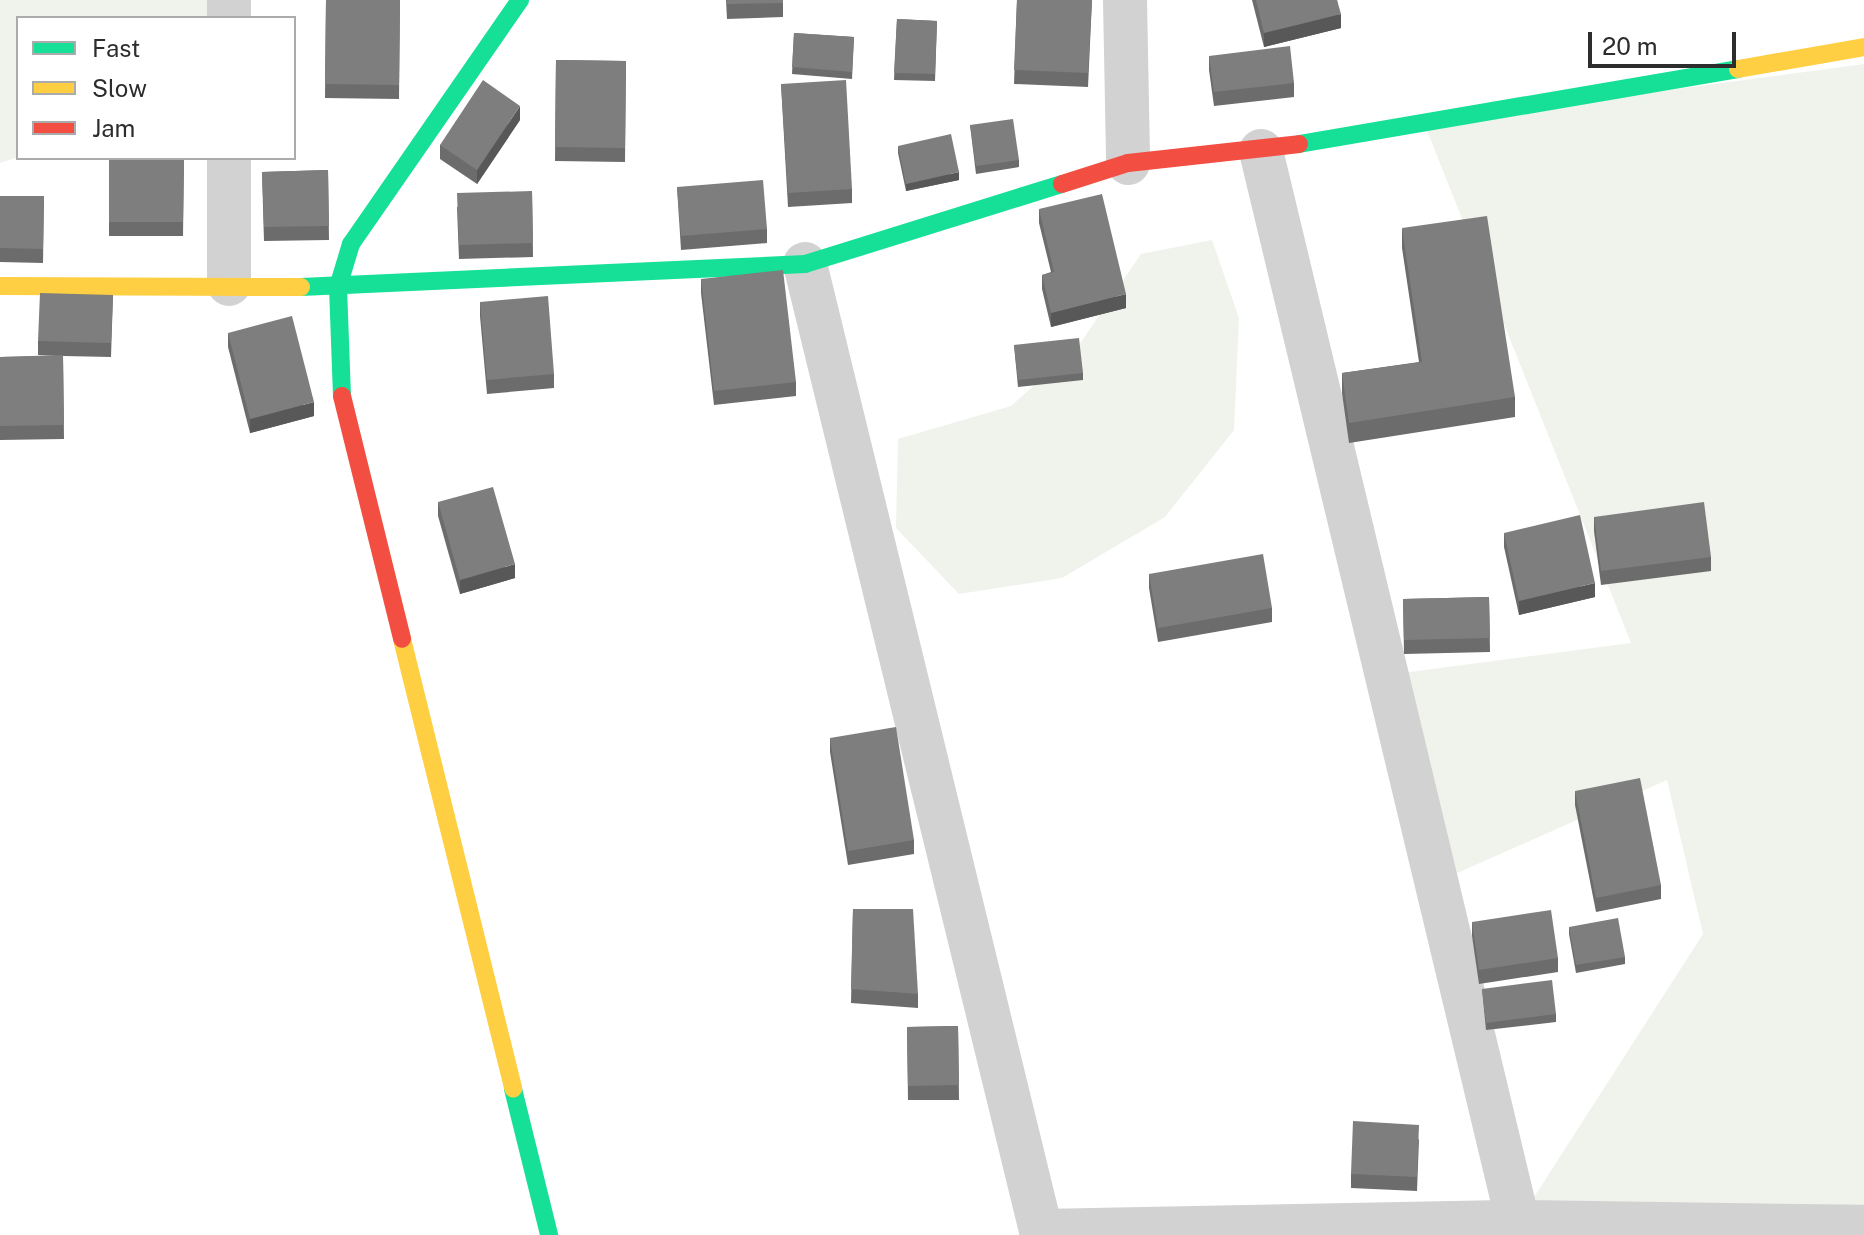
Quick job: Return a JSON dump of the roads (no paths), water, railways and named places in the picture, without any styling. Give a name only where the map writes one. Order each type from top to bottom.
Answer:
[{"type":"street","points":[[520,0],[351,244],[338,287],[340,389],[549,1235]]},
{"type":"street","points":[[1125,0],[1128,163]]},
{"type":"street","points":[[0,286],[229,284],[338,287],[805,264],[1128,163],[1261,151],[1864,47]]},
{"type":"street","points":[[1261,151],[1519,1228]]},
{"type":"street","points":[[229,160],[229,284]]},
{"type":"street","points":[[805,264],[1042,1233],[1864,1227]]}]
